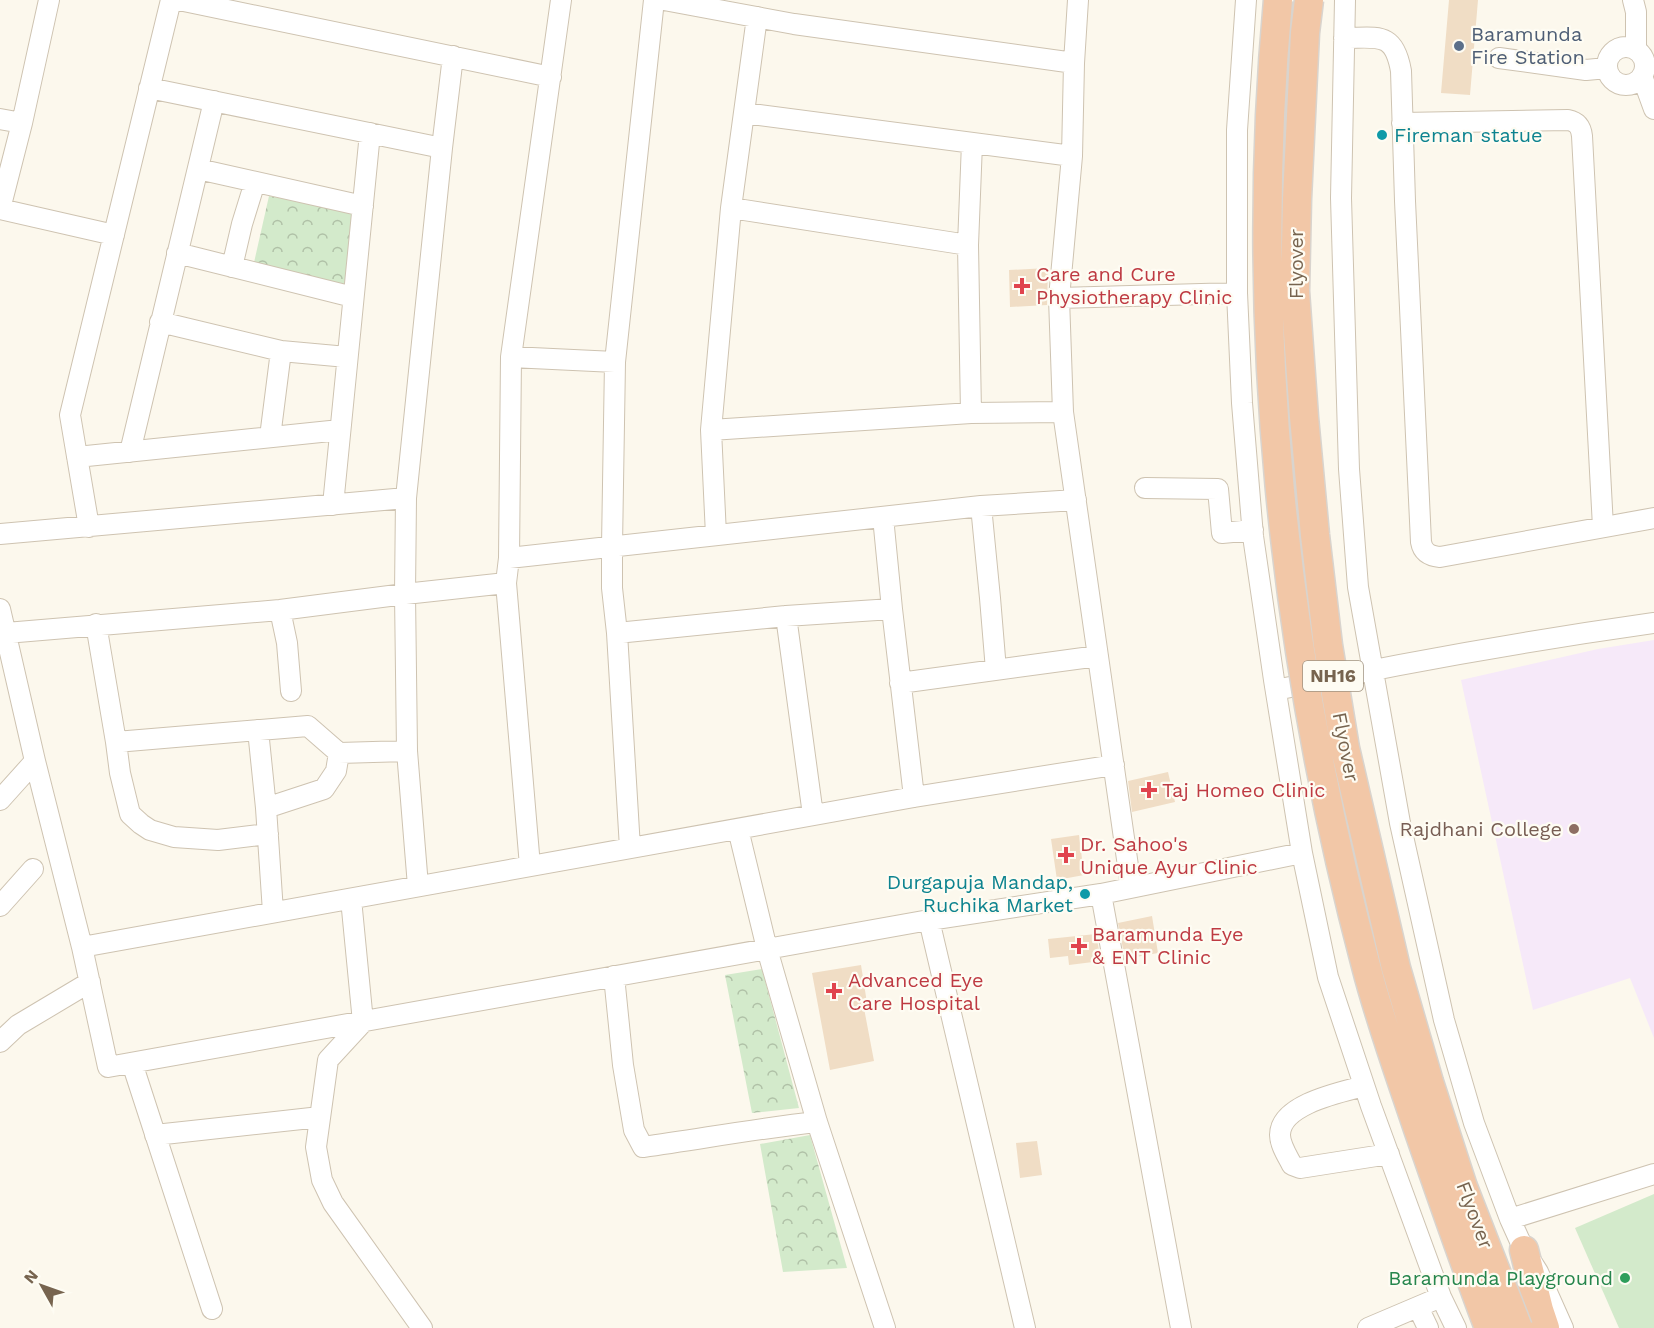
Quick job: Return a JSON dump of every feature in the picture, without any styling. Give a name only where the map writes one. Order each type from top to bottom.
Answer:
[{"type":"highway","name":"Flyover","points":[[1278,0],[1267,181],[1268,286],[1274,410],[1285,533],[1298,639],[1337,848],[1367,970],[1402,1082],[1489,1328]]},
{"type":"highway","name":"Flyover","points":[[1309,0],[1305,33],[1295,291],[1304,417],[1328,645],[1345,748],[1396,968],[1463,1187],[1518,1328]]},
{"type":"highway","points":[[1524,1250],[1545,1328]]},
{"type":"street","points":[[49,0],[0,209],[114,236]]},
{"type":"street","points":[[89,527],[70,415],[171,0]]},
{"type":"street","points":[[179,0],[551,77]]},
{"type":"street","points":[[530,866],[506,584],[509,558],[511,357],[561,0]]},
{"type":"street","points":[[630,848],[617,633],[612,588],[615,362],[654,0]]},
{"type":"street","points":[[664,0],[794,24],[1074,63]]},
{"type":"street","points":[[1078,0],[1072,156],[1059,298],[1063,412],[1131,887]]},
{"type":"street","points":[[1246,0],[1237,130],[1237,293],[1242,403],[1252,530],[1276,690],[1302,853],[1328,977],[1364,1086],[1442,1297],[1456,1328]]},
{"type":"street","points":[[1345,0],[1341,198],[1348,470],[1358,587],[1400,823],[1444,1020],[1474,1123],[1510,1218],[1563,1328]]},
{"type":"street","points":[[1633,0],[1636,12],[1636,49]]},
{"type":"street","points":[[716,535],[711,430],[731,208],[757,17]]},
{"type":"street","points":[[1344,38],[1379,38],[1389,41],[1399,60],[1401,71],[1422,548],[1428,555],[1440,557],[1654,518]]},
{"type":"street","points":[[1642,76],[1632,84],[1619,84],[1613,80],[1607,68],[1613,51],[1624,47],[1636,49],[1644,58],[1642,76],[1654,109]]},
{"type":"street","points":[[418,886],[407,751],[406,498],[453,56]]},
{"type":"street","points":[[1499,58],[1586,70],[1607,68]]},
{"type":"street","points":[[149,88],[442,148]]},
{"type":"street","points":[[130,452],[214,101]]},
{"type":"street","points":[[744,113],[1072,156]]},
{"type":"street","points":[[0,119],[22,123]]},
{"type":"street","points":[[1402,123],[1568,120],[1580,126],[1603,526]]},
{"type":"street","points":[[333,505],[370,133]]},
{"type":"street","points":[[971,413],[968,245],[972,143]]},
{"type":"street","points":[[198,169],[363,206]]},
{"type":"street","points":[[232,267],[255,182]]},
{"type":"street","points":[[731,208],[968,245]]},
{"type":"street","points":[[177,253],[353,297]]},
{"type":"street","points":[[1059,298],[1237,293]]},
{"type":"street","points":[[160,322],[281,351],[347,357]]},
{"type":"street","points":[[270,437],[281,351]]},
{"type":"street","points":[[511,357],[615,362]]},
{"type":"street","points":[[711,430],[971,413],[1063,412]]},
{"type":"street","points":[[77,457],[340,430]]},
{"type":"street","points":[[1145,488],[1218,489],[1222,533],[1252,530]]},
{"type":"street","points":[[0,534],[406,498]]},
{"type":"street","points":[[509,558],[981,506],[1076,500]]},
{"type":"street","points":[[981,506],[996,670]]},
{"type":"street","points":[[883,517],[914,797]]},
{"type":"street","points":[[6,633],[280,610],[506,584]]},
{"type":"street","points":[[0,609],[6,633],[8,680],[35,761],[82,947],[108,1067],[929,920],[1101,894],[1302,853]]},
{"type":"street","points":[[617,633],[786,616],[892,609]]},
{"type":"street","points":[[280,610],[287,643],[291,691]]},
{"type":"street","points":[[786,616],[813,815]]},
{"type":"street","points":[[1276,690],[1372,669],[1654,622]]},
{"type":"street","points":[[96,624],[120,773],[130,814],[150,830],[174,837],[218,840],[267,834]]},
{"type":"street","points":[[900,683],[1098,657]]},
{"type":"street","points":[[116,742],[308,726],[339,753],[407,751]]},
{"type":"street","points":[[258,730],[273,912]]},
{"type":"street","points":[[266,808],[324,789],[336,771],[339,753]]},
{"type":"street","points":[[0,800],[35,761]]},
{"type":"street","points":[[82,947],[914,797],[1114,765]]},
{"type":"street","points":[[738,829],[767,949],[817,1122],[885,1328]]},
{"type":"street","points":[[0,906],[33,869]]},
{"type":"street","points":[[1101,894],[1182,1328]]},
{"type":"street","points":[[351,899],[363,1022],[328,1060],[316,1146],[322,1179],[333,1203],[422,1328]]},
{"type":"street","points":[[929,920],[1025,1328]]},
{"type":"street","points":[[614,976],[623,1065],[634,1130],[643,1147],[817,1122]]},
{"type":"street","points":[[0,1042],[18,1025],[90,982]]},
{"type":"street","points":[[132,1063],[212,1309]]},
{"type":"street","points":[[1364,1086],[1334,1094],[1301,1106],[1294,1111],[1283,1126],[1280,1135],[1285,1151],[1292,1165],[1300,1168],[1389,1154]]},
{"type":"street","points":[[155,1135],[320,1117]]},
{"type":"street","points":[[1510,1218],[1654,1174]]},
{"type":"street","points":[[1368,1328],[1442,1297]]},
{"type":"street","points":[[1418,1307],[1428,1328]]},
{"type":"shaded area","name":"Rajdhani College","points":[[1654,640],[1654,1038],[1630,978],[1533,1010],[1461,680],[1598,649]]},
{"type":"green space","points":[[269,196],[357,213],[347,288],[253,267]]},
{"type":"green space","points":[[762,969],[799,1108],[752,1113],[725,975]]},
{"type":"green space","points":[[810,1135],[847,1268],[783,1272],[760,1144]]},
{"type":"green space","name":"Baramunda Playground","points":[[1654,1194],[1654,1328],[1619,1328],[1575,1228]]},
{"type":"building","name":"Baramunda Fire Station","points":[[1449,0],[1478,0],[1470,95],[1441,93]]},
{"type":"building","points":[[1048,268],[1047,305],[1010,307],[1009,270]]},
{"type":"building","points":[[1168,772],[1175,802],[1132,812],[1128,781]]},
{"type":"building","points":[[1079,835],[1084,875],[1057,880],[1051,839]]},
{"type":"building","points":[[1152,916],[1158,953],[1125,959],[1118,923]]},
{"type":"building","points":[[1096,934],[1101,961],[1069,965],[1068,956],[1050,958],[1048,939]]},
{"type":"building","points":[[861,965],[867,1003],[863,1003],[874,1061],[830,1070],[812,973]]},
{"type":"building","points":[[1037,1141],[1042,1175],[1020,1178],[1016,1143]]},
{"type":"place","name":"Baramunda Fire Station","points":[[1459,46]]},
{"type":"place","name":"Fireman statue","points":[[1382,135]]},
{"type":"place","name":"Care and Cure Physiotherapy Clinic","points":[[1022,286]]},
{"type":"place","name":"Taj Homeo Clinic","points":[[1149,790]]},
{"type":"place","name":"Rajdhani College","points":[[1574,829]]},
{"type":"place","name":"Dr. Sahoo's Unique Ayur Clinic","points":[[1066,855]]},
{"type":"place","name":"Durgapuja Mandap, Ruchika Market","points":[[1085,894]]},
{"type":"place","name":"Baramunda Eye & ENT Clinic","points":[[1079,946]]},
{"type":"place","name":"Advanced Eye Care Hospital","points":[[834,991]]},
{"type":"place","name":"Baramunda Playground","points":[[1625,1278]]}]
